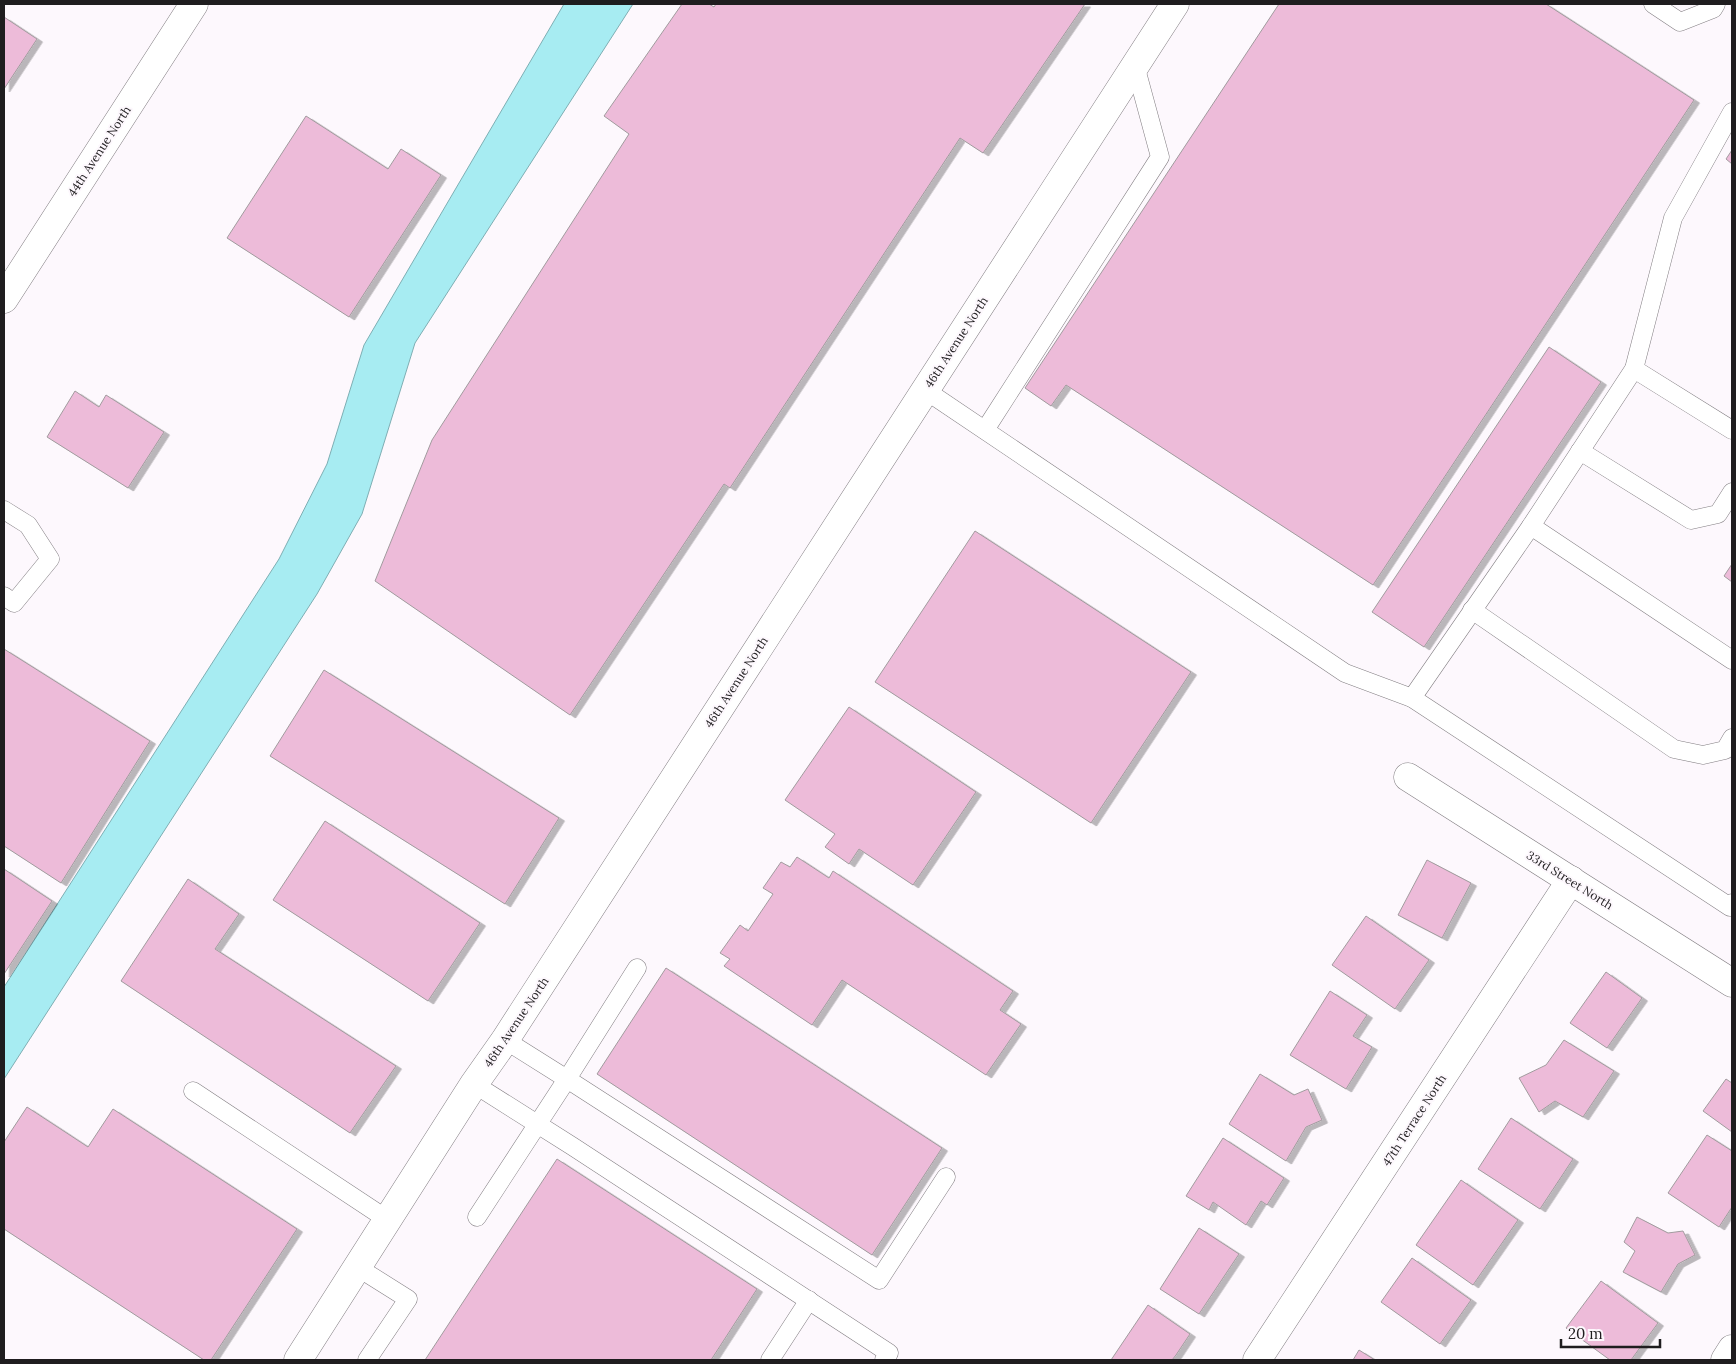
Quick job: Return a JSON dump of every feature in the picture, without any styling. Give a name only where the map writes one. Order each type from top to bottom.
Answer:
[{"type":"street","name":"44th Avenue North","points":[[4,298],[194,4]]},
{"type":"street","name":"46th Avenue North","points":[[298,1360],[474,1084],[505,1040],[1175,4]]},
{"type":"street","name":"33rd Street North","points":[[1408,777],[1732,983]]},
{"type":"street","name":"47th Terrace North","points":[[1257,1360],[1571,880]]},
{"type":"street","points":[[1725,1360],[1732,1349]]},
{"type":"lane","points":[[1653,4],[1680,22],[1713,9],[1716,4]]},
{"type":"lane","points":[[985,430],[1160,157],[1135,65]]},
{"type":"lane","points":[[1412,698],[1531,526],[1634,369],[1673,218],[1732,112]]},
{"type":"lane","points":[[1634,369],[1732,430]]},
{"type":"lane","points":[[926,390],[1345,673],[1412,698],[1730,907],[1732,903]]},
{"type":"lane","points":[[1580,451],[1691,520],[1718,514],[1732,492]]},
{"type":"lane","points":[[4,510],[28,525],[50,559],[14,603],[4,596]]},
{"type":"lane","points":[[1531,526],[1732,660]]},
{"type":"lane","points":[[1472,610],[1674,749],[1703,755],[1724,750],[1732,738]]},
{"type":"lane","points":[[477,1216],[637,968]]},
{"type":"lane","points":[[505,1040],[879,1280],[946,1178]]},
{"type":"lane","points":[[474,1084],[888,1353],[884,1360]]},
{"type":"lane","points":[[192,1091],[388,1220]]},
{"type":"lane","points":[[358,1267],[408,1299],[367,1360]]},
{"type":"lane","points":[[770,1360],[809,1300]]},
{"type":"water","points":[[564,4],[633,4],[415,343],[362,514],[317,594],[4,1079],[4,987],[279,559],[327,464],[364,345]]},
{"type":"building","points":[[682,4],[709,4],[714,7],[716,4],[1085,4],[983,153],[960,138],[730,488],[724,484],[570,715],[375,581],[432,440],[629,134],[604,116]]},
{"type":"building","points":[[1279,4],[1546,4],[1694,100],[1373,585],[1066,385],[1051,406],[1025,388]]},
{"type":"building","points":[[4,17],[37,39],[4,89]]},
{"type":"building","points":[[306,116],[388,169],[401,149],[441,175],[349,317],[227,238]]},
{"type":"building","points":[[1732,150],[1732,164],[1726,159]]},
{"type":"building","points":[[1549,347],[1601,382],[1424,647],[1372,612]]},
{"type":"building","points":[[75,391],[99,407],[106,395],[164,432],[128,488],[47,437]]},
{"type":"building","points":[[975,531],[1191,672],[1091,823],[875,682]]},
{"type":"building","points":[[1732,564],[1732,582],[1724,576]]},
{"type":"building","points":[[4,649],[150,741],[61,883],[4,846]]},
{"type":"building","points":[[324,670],[559,818],[505,904],[270,756]]},
{"type":"building","points":[[849,707],[976,792],[913,885],[859,849],[849,864],[825,847],[835,834],[785,800]]},
{"type":"building","points":[[325,821],[480,923],[428,1001],[273,900]]},
{"type":"building","points":[[797,857],[829,878],[833,871],[1013,991],[1000,1010],[1021,1024],[986,1075],[842,980],[812,1025],[724,966],[730,959],[720,953],[740,925],[748,931],[773,894],[763,888],[781,862],[790,867]]},
{"type":"building","points":[[1427,860],[1471,883],[1442,938],[1398,915]]},
{"type":"building","points":[[4,869],[52,901],[4,974]]},
{"type":"building","points":[[188,879],[239,914],[215,949],[396,1066],[350,1133],[121,981]]},
{"type":"building","points":[[1366,916],[1429,960],[1395,1009],[1332,965]]},
{"type":"building","points":[[666,968],[942,1148],[872,1255],[597,1074]]},
{"type":"building","points":[[1606,972],[1642,998],[1607,1048],[1570,1023]]},
{"type":"building","points":[[1330,991],[1367,1015],[1353,1036],[1372,1047],[1346,1089],[1290,1055]]},
{"type":"building","points":[[1564,1040],[1614,1071],[1583,1117],[1555,1101],[1539,1112],[1519,1078],[1546,1065]]},
{"type":"building","points":[[1260,1074],[1294,1095],[1308,1089],[1322,1120],[1306,1127],[1286,1161],[1229,1124]]},
{"type":"building","points":[[1726,1079],[1732,1083],[1732,1132],[1703,1111]]},
{"type":"building","points":[[27,1107],[88,1147],[113,1109],[297,1229],[211,1360],[204,1360],[4,1229],[4,1142]]},
{"type":"building","points":[[1511,1118],[1573,1159],[1540,1209],[1478,1169]]},
{"type":"building","points":[[1707,1135],[1732,1151],[1732,1207],[1719,1227],[1668,1193]]},
{"type":"building","points":[[1223,1138],[1284,1178],[1267,1205],[1261,1201],[1246,1225],[1213,1202],[1209,1210],[1186,1196]]},
{"type":"building","points":[[557,1159],[757,1289],[711,1360],[425,1360]]},
{"type":"building","points":[[1461,1180],[1518,1220],[1473,1285],[1416,1245]]},
{"type":"building","points":[[1637,1217],[1668,1233],[1683,1231],[1695,1255],[1678,1264],[1661,1292],[1623,1272],[1635,1251],[1624,1242]]},
{"type":"building","points":[[1199,1228],[1239,1254],[1199,1314],[1160,1289]]},
{"type":"building","points":[[1412,1258],[1471,1300],[1440,1344],[1381,1302]]},
{"type":"building","points":[[1601,1281],[1658,1323],[1631,1360],[1610,1360],[1566,1328]]},
{"type":"building","points":[[1148,1305],[1190,1334],[1176,1355],[1172,1360],[1111,1360]]},
{"type":"building","points":[[1359,1350],[1375,1360],[1353,1360]]}]
